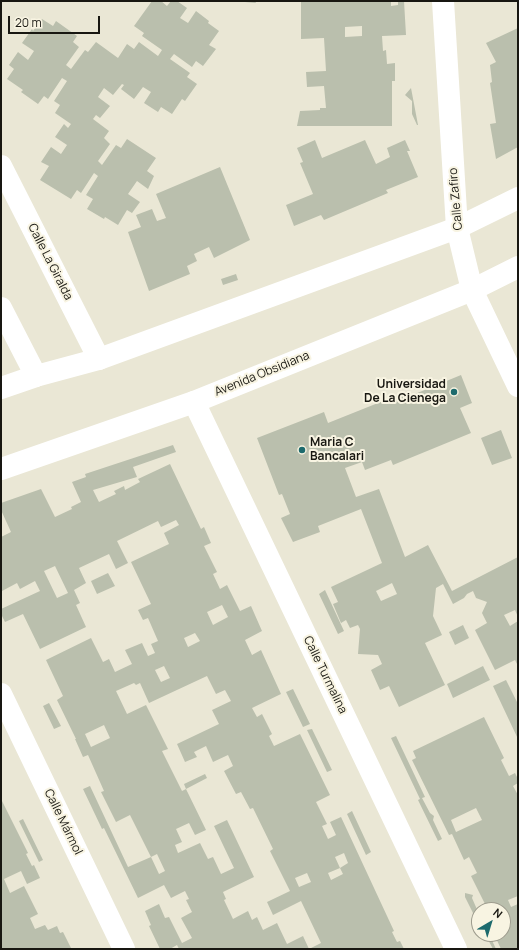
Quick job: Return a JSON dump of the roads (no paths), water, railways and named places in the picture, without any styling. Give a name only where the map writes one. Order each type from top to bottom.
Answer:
[{"type":"street","name":"Calle Zafiro","points":[[443,1],[458,228],[472,290],[518,386]]},
{"type":"street","name":"Calle La Giralda","points":[[1,166],[99,359]]},
{"type":"street","points":[[1,388],[36,376],[99,359],[458,228],[518,198]]},
{"type":"street","name":"Avenida Obsidiana","points":[[1,469],[194,402],[472,290],[518,267]]},
{"type":"street","points":[[1,308],[36,376]]},
{"type":"street","name":"Calle Turmalina","points":[[194,402],[456,949]]},
{"type":"street","name":"Calle Mármol","points":[[1,694],[124,949]]},
{"type":"place","name":"Universidad De La Cienega","points":[[454,392]]},
{"type":"place","name":"Maria C Bancalari","points":[[302,450]]}]
